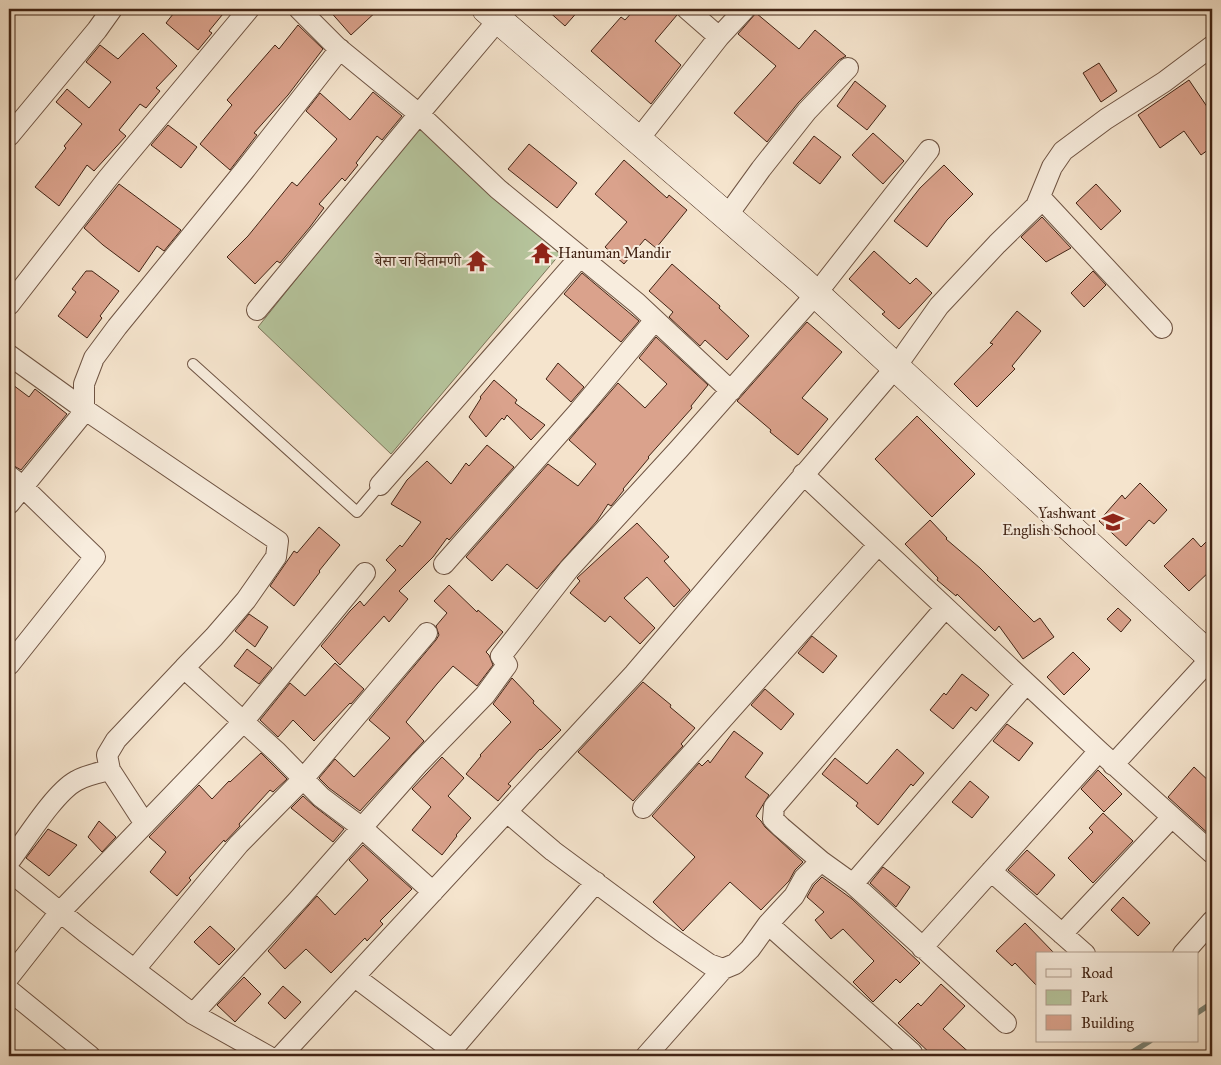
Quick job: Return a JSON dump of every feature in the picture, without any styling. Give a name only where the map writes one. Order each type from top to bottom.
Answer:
[{"type":"street","points":[[9,136],[97,30],[112,9]]},
{"type":"street","points":[[9,305],[108,178],[249,9]]},
{"type":"street","points":[[299,9],[340,49],[419,114],[498,189],[637,303],[731,391]]},
{"type":"street","points":[[687,9],[719,37]]},
{"type":"street","points":[[638,140],[719,37],[745,9]]},
{"type":"street","points":[[257,310],[419,114],[493,14],[816,294],[1212,658],[1106,758],[991,871],[922,948]]},
{"type":"street","points":[[281,1056],[634,674],[803,474],[896,368],[939,306],[997,244],[1036,206],[1052,167],[1063,151],[1106,119],[1164,82],[1212,46]]},
{"type":"street","points":[[9,504],[15,481],[84,412],[84,384],[94,358],[340,49]]},
{"type":"street","points":[[727,216],[807,111],[848,68]]},
{"type":"street","points":[[193,1014],[298,900],[419,763],[485,695],[507,665],[501,656],[569,569],[679,450],[816,294],[929,150]]},
{"type":"street","points":[[1040,196],[1162,328]]},
{"type":"street","points":[[380,485],[580,257]]},
{"type":"street","points":[[444,564],[579,411],[655,320]]},
{"type":"street","points":[[9,355],[84,409],[278,541],[276,557],[246,600],[214,637],[116,740],[107,755],[110,770],[145,824]]},
{"type":"street","points":[[803,474],[1026,684],[1212,853]]},
{"type":"street","points":[[9,665],[95,557],[15,481]]},
{"type":"street","points":[[643,808],[878,545]]},
{"type":"street","points":[[9,977],[60,912],[243,722],[365,573]]},
{"type":"street","points":[[945,608],[774,807],[774,819],[821,861],[853,884],[1006,1023]]},
{"type":"street","points":[[135,969],[239,844],[303,779],[427,633]]},
{"type":"street","points":[[184,668],[277,752],[320,797],[361,828],[433,892]]},
{"type":"street","points":[[853,884],[1026,684]]},
{"type":"street","points":[[9,862],[59,794],[75,781],[89,775],[110,770]]},
{"type":"street","points":[[506,812],[552,851],[661,931],[709,964],[723,968]]},
{"type":"street","points":[[1062,934],[1172,817]]},
{"type":"street","points":[[646,1056],[723,968],[735,964],[750,949],[768,924],[794,896],[804,878],[821,861]]},
{"type":"street","points":[[9,871],[193,1014],[268,1056]]},
{"type":"street","points":[[991,871],[1083,952]]},
{"type":"street","points":[[355,977],[456,1053],[596,882]]},
{"type":"street","points":[[1185,952],[1212,921]]},
{"type":"street","points":[[768,924],[912,1053]]},
{"type":"street","points":[[9,990],[90,1056]]},
{"type":"lane","points":[[192,364],[357,512],[380,485]]},
{"type":"green space","points":[[418,127],[560,254],[391,454],[258,327]]},
{"type":"building","points":[[177,9],[227,9],[209,31],[212,33],[198,50],[166,23]]},
{"type":"building","points":[[328,9],[379,9],[351,35]]},
{"type":"building","points":[[546,9],[580,9],[565,26]]},
{"type":"building","points":[[635,9],[671,9],[677,15],[655,41],[681,65],[651,104],[591,51],[621,17],[625,20]]},
{"type":"building","points":[[756,13],[799,49],[815,30],[846,56],[839,60],[798,103],[767,142],[734,113],[776,66],[738,34]]},
{"type":"building","points":[[298,25],[323,49],[288,95],[254,133],[257,135],[230,170],[200,144],[232,105],[227,100],[275,45],[279,49]]},
{"type":"building","points":[[143,33],[177,66],[156,88],[160,91],[146,108],[140,104],[119,130],[126,136],[94,171],[87,165],[59,206],[35,187],[66,148],[64,146],[82,124],[56,102],[67,89],[89,108],[111,82],[86,62],[100,45],[118,59]]},
{"type":"building","points":[[1099,63],[1117,91],[1101,102],[1083,73]]},
{"type":"building","points":[[1189,80],[1212,114],[1212,147],[1201,155],[1184,131],[1160,148],[1138,115]]},
{"type":"building","points":[[855,81],[886,106],[867,130],[837,106]]},
{"type":"building","points":[[373,92],[402,116],[382,140],[377,136],[345,181],[342,178],[319,204],[324,208],[310,227],[280,263],[277,261],[255,284],[227,257],[248,236],[292,182],[297,186],[337,139],[306,111],[320,93],[350,120]]},
{"type":"building","points":[[168,125],[197,147],[181,168],[151,145]]},
{"type":"building","points":[[873,133],[904,161],[883,184],[852,155]]},
{"type":"building","points":[[814,136],[841,157],[820,184],[793,163]]},
{"type":"building","points":[[529,144],[577,183],[557,208],[508,169]]},
{"type":"building","points":[[624,160],[667,198],[669,195],[687,210],[656,248],[645,239],[624,264],[605,247],[627,222],[595,194]]},
{"type":"building","points":[[944,165],[973,194],[947,220],[927,247],[894,221],[920,188]]},
{"type":"building","points":[[119,184],[181,230],[164,251],[157,246],[139,272],[84,228]]},
{"type":"building","points":[[1096,184],[1121,211],[1101,230],[1076,203]]},
{"type":"building","points":[[1042,217],[1071,248],[1046,262],[1021,237]]},
{"type":"building","points":[[874,251],[910,284],[916,278],[932,293],[899,329],[882,314],[885,312],[849,279]]},
{"type":"building","points":[[672,264],[720,306],[719,308],[749,336],[727,360],[705,340],[700,346],[669,317],[673,312],[649,291]]},
{"type":"building","points":[[86,271],[92,271],[119,291],[100,316],[102,318],[87,338],[58,316],[76,292],[72,289]]},
{"type":"building","points":[[1093,271],[1106,285],[1084,307],[1071,293]]},
{"type":"building","points":[[582,273],[639,321],[621,342],[564,294]]},
{"type":"building","points":[[1017,311],[1041,331],[1012,366],[1015,369],[977,407],[954,384],[993,344],[990,343]]},
{"type":"building","points":[[807,322],[842,352],[802,398],[828,419],[798,455],[737,401]]},
{"type":"building","points":[[656,337],[708,385],[691,406],[692,408],[648,457],[611,506],[608,504],[597,521],[537,589],[507,564],[492,581],[466,557],[548,464],[578,486],[596,464],[569,440],[618,383],[645,408],[667,384],[639,358]]},
{"type":"building","points":[[558,363],[584,387],[571,402],[546,379]]},
{"type":"building","points":[[494,380],[517,400],[515,403],[545,425],[531,440],[507,415],[504,420],[502,418],[486,437],[469,417],[480,397]]},
{"type":"building","points":[[9,382],[29,397],[35,389],[67,414],[21,470],[9,463]]},
{"type":"building","points":[[917,416],[975,474],[932,517],[875,459]]},
{"type":"building","points":[[487,445],[514,467],[449,540],[447,538],[433,557],[399,591],[408,599],[389,622],[384,616],[340,665],[321,646],[350,611],[360,601],[364,606],[396,570],[386,560],[400,545],[402,547],[421,522],[391,504],[407,480],[427,461],[451,484],[466,463],[469,466]]},
{"type":"building","points":[[1140,483],[1167,510],[1154,524],[1149,520],[1126,546],[1099,521],[1122,495],[1125,499]]},
{"type":"building","points":[[930,520],[946,539],[980,568],[1034,622],[1040,618],[1054,637],[1023,659],[999,626],[995,631],[957,594],[956,596],[937,580],[938,578],[905,544]]},
{"type":"building","points":[[637,523],[669,557],[664,561],[690,590],[674,607],[647,577],[624,598],[655,628],[640,644],[610,616],[605,622],[570,593],[580,581],[577,578]]},
{"type":"building","points":[[319,527],[340,545],[294,606],[270,586],[294,551],[297,553]]},
{"type":"building","points":[[1212,536],[1212,569],[1189,591],[1164,566],[1193,538],[1201,547]]},
{"type":"building","points":[[449,585],[477,612],[478,610],[503,632],[486,652],[493,665],[477,686],[453,666],[406,722],[424,741],[360,811],[329,788],[319,778],[335,759],[354,777],[390,738],[369,720],[439,635],[436,626],[447,613],[434,601]]},
{"type":"building","points":[[1118,608],[1131,620],[1121,632],[1107,619]]},
{"type":"building","points":[[249,614],[268,627],[255,647],[235,631]]},
{"type":"building","points":[[812,636],[837,656],[823,673],[798,653]]},
{"type":"building","points":[[247,649],[272,668],[259,684],[234,666]]},
{"type":"building","points":[[1073,652],[1090,669],[1064,695],[1047,677]]},
{"type":"building","points":[[335,663],[364,689],[314,741],[293,720],[278,737],[260,720],[290,683],[305,696]]},
{"type":"building","points":[[962,674],[989,695],[976,711],[971,707],[953,729],[930,710],[944,693],[946,695]]},
{"type":"building","points":[[512,678],[534,701],[533,703],[561,730],[540,749],[508,784],[511,786],[498,801],[466,774],[480,755],[511,722],[493,704]]},
{"type":"building","points":[[643,682],[695,728],[681,744],[683,746],[633,801],[578,752]]},
{"type":"building","points":[[765,689],[794,714],[781,730],[751,705]]},
{"type":"building","points":[[1007,724],[1033,743],[1019,761],[993,741]]},
{"type":"building","points":[[734,731],[763,753],[745,777],[769,795],[756,816],[765,827],[803,862],[795,870],[789,881],[761,910],[730,882],[683,931],[653,902],[695,857],[652,816],[699,763],[702,766],[708,760],[710,763]]},
{"type":"building","points":[[897,749],[924,773],[913,786],[911,784],[878,825],[856,806],[858,803],[822,774],[835,758],[867,784]]},
{"type":"building","points":[[261,753],[287,779],[273,792],[270,790],[239,824],[240,826],[225,842],[224,840],[189,878],[191,880],[177,896],[150,872],[166,852],[149,837],[199,785],[212,799]]},
{"type":"building","points":[[442,757],[464,778],[448,796],[471,818],[442,855],[412,830],[431,807],[412,789]]},
{"type":"building","points":[[1194,767],[1212,784],[1212,837],[1168,797]]},
{"type":"building","points":[[1098,770],[1122,794],[1104,812],[1081,789]]},
{"type":"building","points":[[970,781],[989,797],[972,818],[952,802]]},
{"type":"building","points":[[303,796],[344,829],[333,842],[291,808]]},
{"type":"building","points":[[1103,813],[1133,841],[1093,883],[1068,858],[1093,832],[1089,828]]},
{"type":"building","points":[[99,821],[116,837],[102,852],[88,837]]},
{"type":"building","points":[[48,829],[77,845],[49,876],[26,858]]},
{"type":"building","points":[[363,845],[412,889],[380,921],[383,924],[367,941],[365,938],[331,973],[306,949],[285,969],[268,951],[317,896],[335,915],[368,880],[349,860]]},
{"type":"building","points":[[1027,850],[1055,875],[1037,895],[1008,870]]},
{"type":"building","points":[[883,867],[910,887],[896,907],[870,883]]},
{"type":"building","points":[[822,877],[852,899],[920,963],[900,983],[896,979],[873,1002],[853,982],[874,961],[843,929],[831,939],[815,920],[824,912],[807,897],[814,885]]},
{"type":"building","points":[[1123,897],[1150,923],[1138,936],[1111,910]]},
{"type":"building","points":[[1025,923],[1053,952],[1036,952],[1036,985],[1015,963],[1012,966],[996,951]]},
{"type":"building","points":[[210,926],[235,949],[219,965],[194,942]]},
{"type":"building","points":[[244,977],[261,994],[235,1022],[217,1005]]},
{"type":"building","points":[[941,984],[965,1006],[943,1029],[973,1056],[933,1056],[898,1023],[918,1003],[921,1006]]},
{"type":"building","points":[[283,986],[301,1002],[285,1019],[268,1003]]},
{"type":"waterway","points":[[1198,1012],[1212,1003]]},
{"type":"waterway","points":[[1126,1056],[1148,1042]]},
{"type":"place","name":"Hanuman Mandir","points":[[542,253]]},
{"type":"place","name":"बेसा चा चिंतामणी","points":[[477,261]]},
{"type":"place","name":"Yashwant English School","points":[[1113,522]]}]
